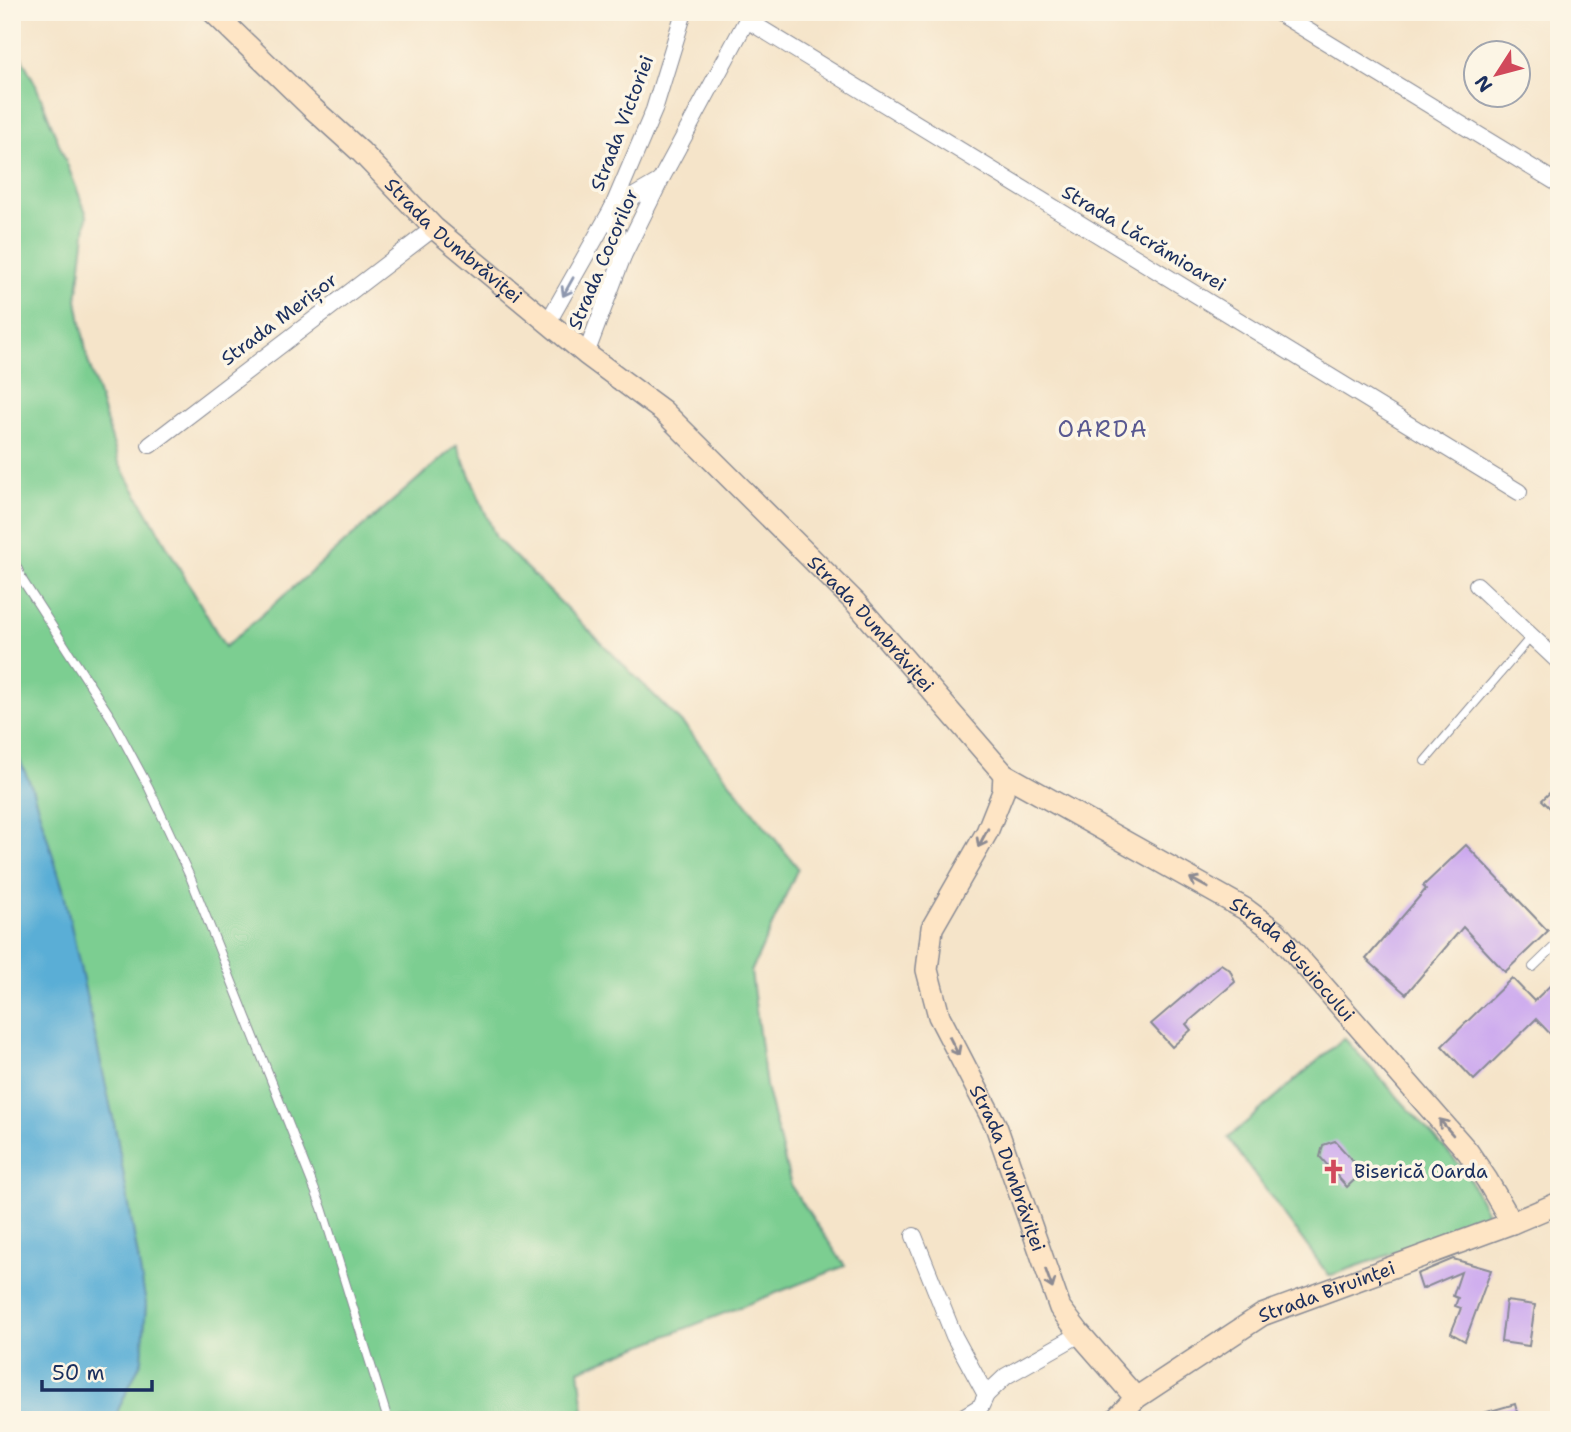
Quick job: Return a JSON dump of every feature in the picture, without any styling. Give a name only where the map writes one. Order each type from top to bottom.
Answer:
[{"type":"main road","name":"Strada Dumbrăviței","points":[[213,12],[360,152],[434,228],[586,354],[663,411],[856,603],[1004,774],[1003,793],[986,832],[932,928],[927,970],[939,1016],[996,1126],[1060,1308],[1136,1398]]},
{"type":"main road","name":"Strada Busuiocului","points":[[1004,774],[1245,909],[1276,932],[1468,1152],[1488,1180],[1512,1223]]},
{"type":"main road","name":"Strada Biruinței","points":[[1115,1420],[1136,1398],[1262,1315],[1512,1223],[1559,1203]]},
{"type":"street","name":"Strada Victoriei","points":[[612,209],[654,110],[684,12]]},
{"type":"street","points":[[1277,12],[1559,184]]},
{"type":"street","name":"Strada Cocorilor","points":[[586,354],[623,256],[660,181],[749,16]]},
{"type":"street","name":"Strada Lăcrămioarei","points":[[749,16],[1519,492]]},
{"type":"street","points":[[623,256],[612,209],[660,181]]},
{"type":"street","name":"Strada Cocorilor","points":[[548,323],[612,209]]},
{"type":"street","name":"Strada Merișor","points":[[150,445],[434,228]]},
{"type":"street","points":[[1477,585],[1559,662]]},
{"type":"street","points":[[915,1236],[954,1336],[986,1395]]},
{"type":"street","points":[[958,1420],[981,1406],[986,1395],[1006,1376],[1080,1334]]},
{"type":"lane","points":[[12,556],[23,581],[112,719],[149,788],[191,879],[322,1208],[387,1420]]},
{"type":"lane","points":[[1425,761],[1531,637]]},
{"type":"lane","points":[[1533,967],[1559,942]]},
{"type":"green space","points":[[12,40],[35,83],[87,215],[77,300],[87,357],[119,463],[225,647],[457,445],[496,538],[686,727],[798,868],[751,972],[766,1086],[791,1186],[845,1266],[579,1370],[585,1420],[117,1420],[118,1410],[142,1360],[146,1304],[117,1137],[63,889],[31,785],[12,744]]},
{"type":"green space","points":[[1344,1038],[1466,1172],[1489,1217],[1329,1276],[1228,1138]]},
{"type":"water","points":[[12,744],[31,785],[63,889],[117,1137],[146,1304],[142,1360],[118,1410],[117,1420],[12,1420]]},
{"type":"building","points":[[1559,784],[1559,817],[1542,800]]},
{"type":"building","points":[[1466,845],[1548,931],[1505,972],[1463,927],[1406,994],[1366,959],[1426,889],[1423,886]]},
{"type":"building","points":[[1221,964],[1230,970],[1235,982],[1186,1024],[1191,1030],[1172,1047],[1151,1024]]},
{"type":"building","points":[[1559,977],[1559,1043],[1536,1019],[1474,1080],[1442,1046],[1512,978],[1534,1001]]},
{"type":"building","points":[[1335,1141],[1363,1172],[1347,1187],[1320,1157],[1323,1145]]},
{"type":"building","points":[[1453,1259],[1491,1270],[1465,1341],[1451,1333],[1461,1308],[1455,1306],[1458,1298],[1453,1296],[1461,1272],[1422,1289],[1417,1274]]},
{"type":"building","points":[[1506,1301],[1535,1305],[1529,1346],[1501,1342]]},
{"type":"building","points":[[1515,1404],[1519,1420],[1473,1420],[1473,1416]]},
{"type":"place","name":"Biserică Oarda","points":[[1334,1171]]},
{"type":"district","name":"OARDA","points":[[1103,429]]}]
